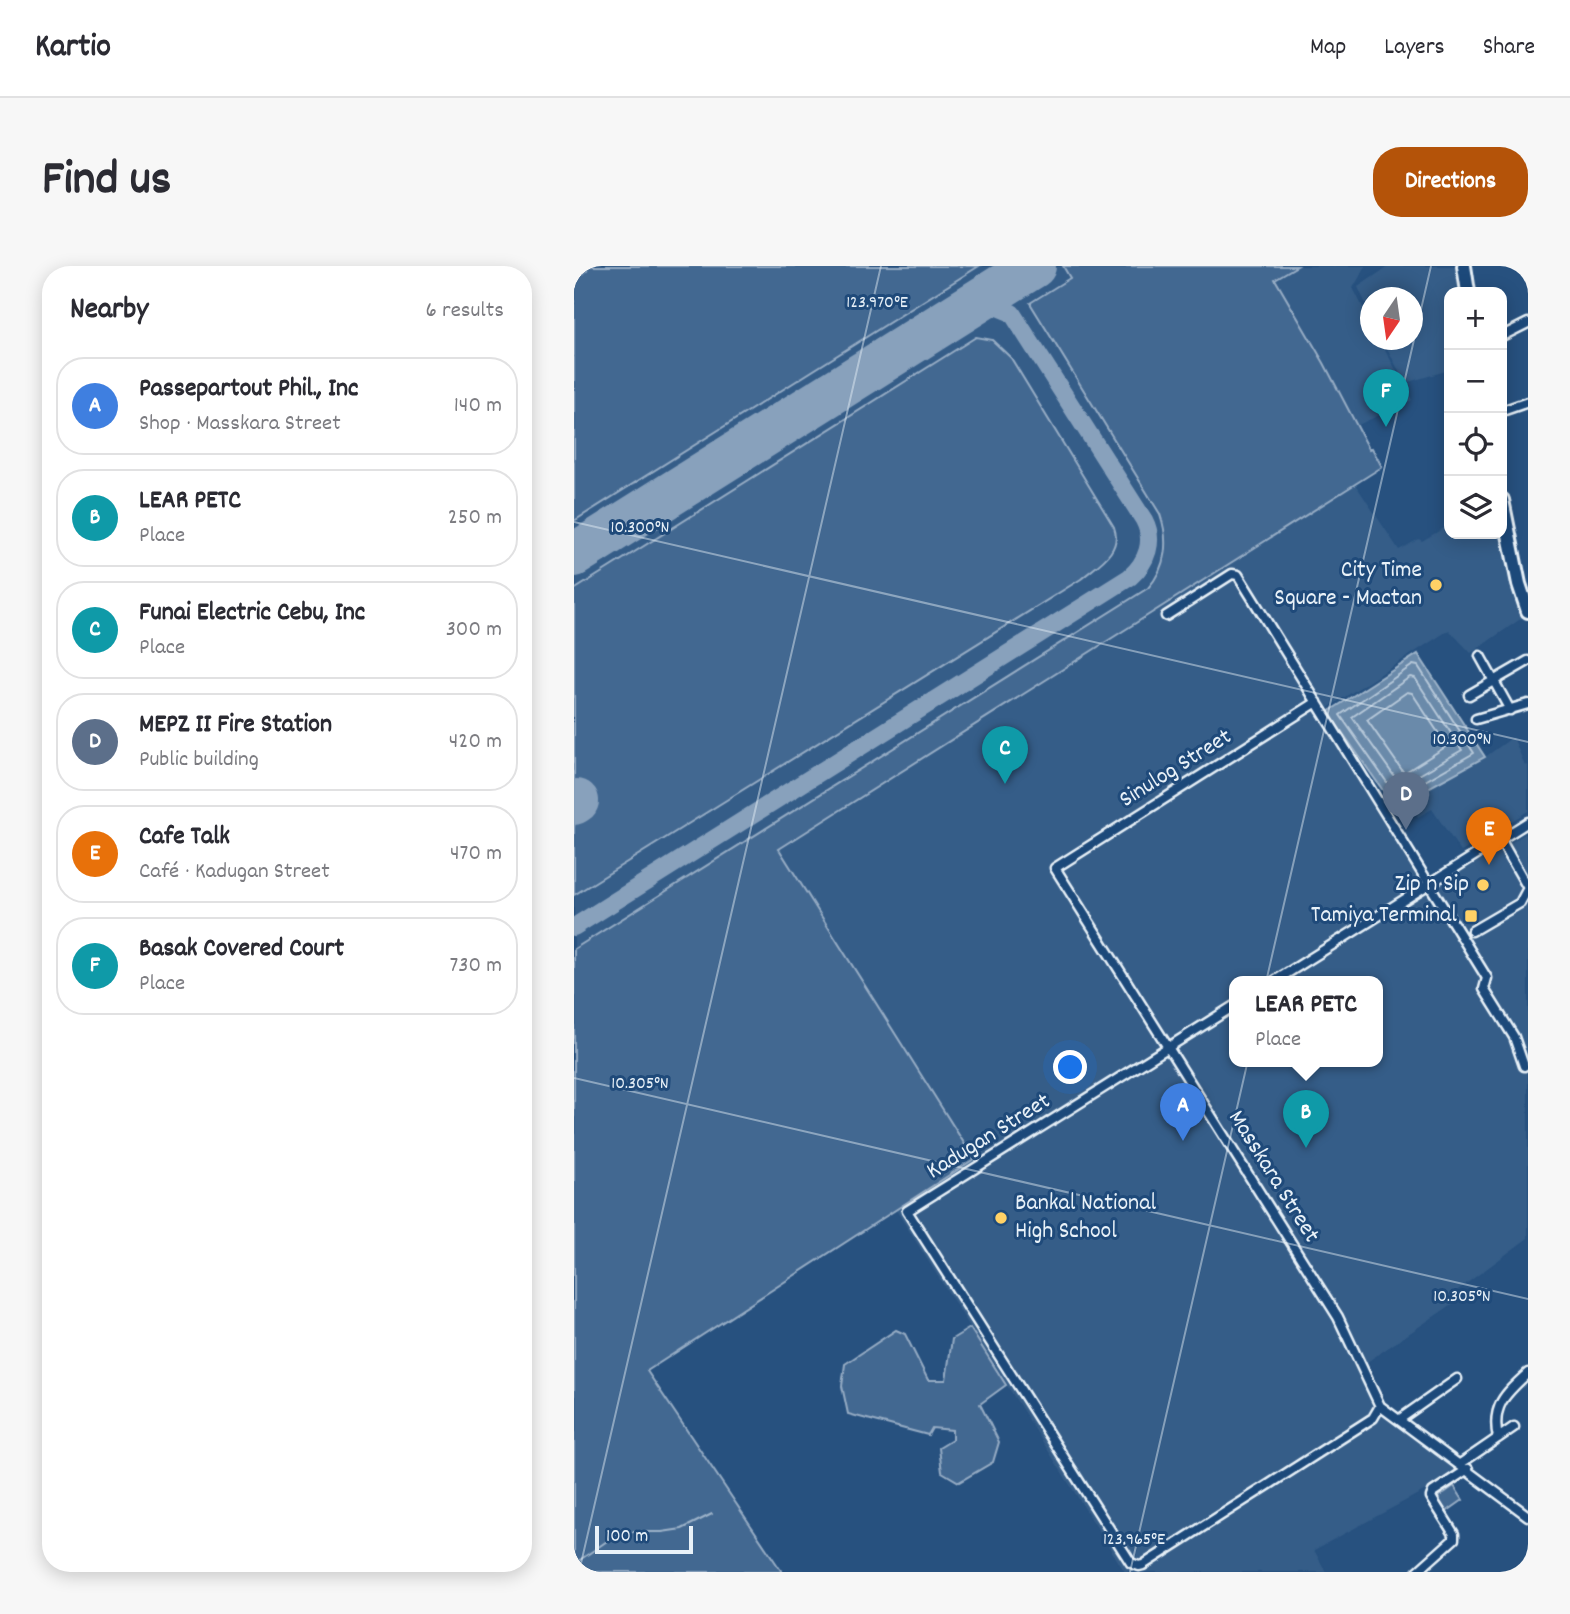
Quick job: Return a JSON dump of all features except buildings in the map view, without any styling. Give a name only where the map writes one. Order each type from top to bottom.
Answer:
[{"type":"main road","points":[[1464,266],[1467,287]]},
{"type":"main road","points":[[1507,525],[1519,584],[1528,611]]},
{"type":"street","points":[[1507,334],[1528,324]]},
{"type":"street","points":[[1507,409],[1528,402]]},
{"type":"street","points":[[1166,616],[1236,574],[1487,978],[1484,989],[1514,1037],[1524,1066]]},
{"type":"street","points":[[1480,656],[1510,710]]},
{"type":"street","points":[[1469,695],[1528,661]]},
{"type":"street","name":"Sinulog Street","points":[[1055,868],[1317,702]]},
{"type":"street","points":[[1476,719],[1528,704]]},
{"type":"street","points":[[1282,976],[1528,822]]},
{"type":"street","points":[[1472,931],[1520,903],[1528,888],[1500,839]]},
{"type":"street","name":"Masskara Street","points":[[1055,868],[1338,1317],[1380,1406]]},
{"type":"street","name":"Kadugan Street","points":[[1229,1009],[907,1211],[1135,1566],[1143,1564],[1373,1418],[1380,1406]]},
{"type":"street","points":[[1498,1438],[1495,1423],[1498,1406],[1528,1373]]},
{"type":"street","points":[[1400,1419],[1457,1379]]},
{"type":"street","points":[[1380,1406],[1528,1516]]},
{"type":"street","points":[[1417,1572],[1454,1539],[1454,1534],[1431,1497],[1433,1492],[1514,1427]]},
{"type":"shaded area","points":[[574,266],[1366,266],[1353,288],[1360,302],[1360,350],[1385,350],[1412,400],[1358,425],[1369,449],[1372,448],[1382,467],[1355,484],[1399,550],[1444,528],[1444,539],[1504,539],[1522,618],[1471,653],[1449,630],[1317,715],[1427,892],[1528,832],[1528,1238],[1451,1295],[1454,1303],[1367,1362],[1381,1409],[1459,1467],[1433,1486],[1314,1550],[1326,1572],[1125,1572],[896,1210],[974,1159],[574,977]]},
{"type":"shaded area","points":[[587,266],[979,266],[574,521],[574,274]]},
{"type":"shaded area","points":[[1063,266],[1297,266],[1275,279],[1324,363],[1369,449],[1372,448],[1382,467],[779,849],[974,1159],[647,1371],[782,1572],[574,1572],[574,949],[1148,588],[1154,580],[1163,562],[1165,543],[1160,514],[1030,303],[1070,278]]},
{"type":"shaded area","points":[[1389,266],[1462,266],[1464,287],[1444,287],[1444,371],[1405,383],[1388,350],[1423,350],[1423,287],[1360,287],[1360,291],[1358,287]]},
{"type":"shaded area","points":[[976,337],[992,340],[1011,358],[1114,527],[1116,536],[1112,551],[1081,579],[574,895],[574,828],[577,801],[574,782],[574,590]]},
{"type":"shaded area","points":[[1513,737],[1525,766],[1528,765],[1528,811],[1461,852],[1432,809],[1418,817],[1411,805],[1429,793],[1428,788],[1485,757]]},
{"type":"shaded area","points":[[970,1328],[1006,1385],[980,1404],[999,1442],[993,1462],[959,1482],[942,1472],[939,1448],[952,1440],[952,1430],[932,1428],[928,1435],[848,1414],[842,1386],[845,1364],[896,1330],[905,1334],[928,1380],[946,1380],[952,1339]]},
{"type":"shaded area","points":[[1454,1486],[1463,1500],[1446,1512],[1437,1498]]},
{"type":"water","points":[[1418,654],[1485,757],[1428,788],[1429,793],[1411,805],[1396,809],[1328,712]]},
{"type":"waterway","points":[[574,1564],[620,1532],[682,1529],[712,1514]]},
{"type":"taxiway","points":[[574,270],[580,266]]},
{"type":"taxiway","points":[[574,927],[1130,577],[1141,565],[1149,543],[1144,520],[1012,313],[990,304],[975,303]]},
{"type":"runway","points":[[574,555],[1034,266]]},
{"type":"place","name":"Basak Covered Court","points":[[1386,427]]},
{"type":"place","name":"City Time Square - Mactan","points":[[1436,585]]},
{"type":"place","name":"Funai Electric Cebu, Inc","points":[[1005,784]]},
{"type":"place","name":"MEPZ II Fire Station","points":[[1406,830]]},
{"type":"place","name":"Cafe Talk","points":[[1489,865]]},
{"type":"place","name":"Zip n Sip","points":[[1483,885]]},
{"type":"place","name":"Tamiya Terminal","points":[[1471,916]]},
{"type":"place","name":"Passepartout Phil., Inc","points":[[1183,1141]]},
{"type":"place","name":"LEAR PETC","points":[[1306,1148]]},
{"type":"place","name":"Bankal National High School","points":[[1001,1218]]}]
